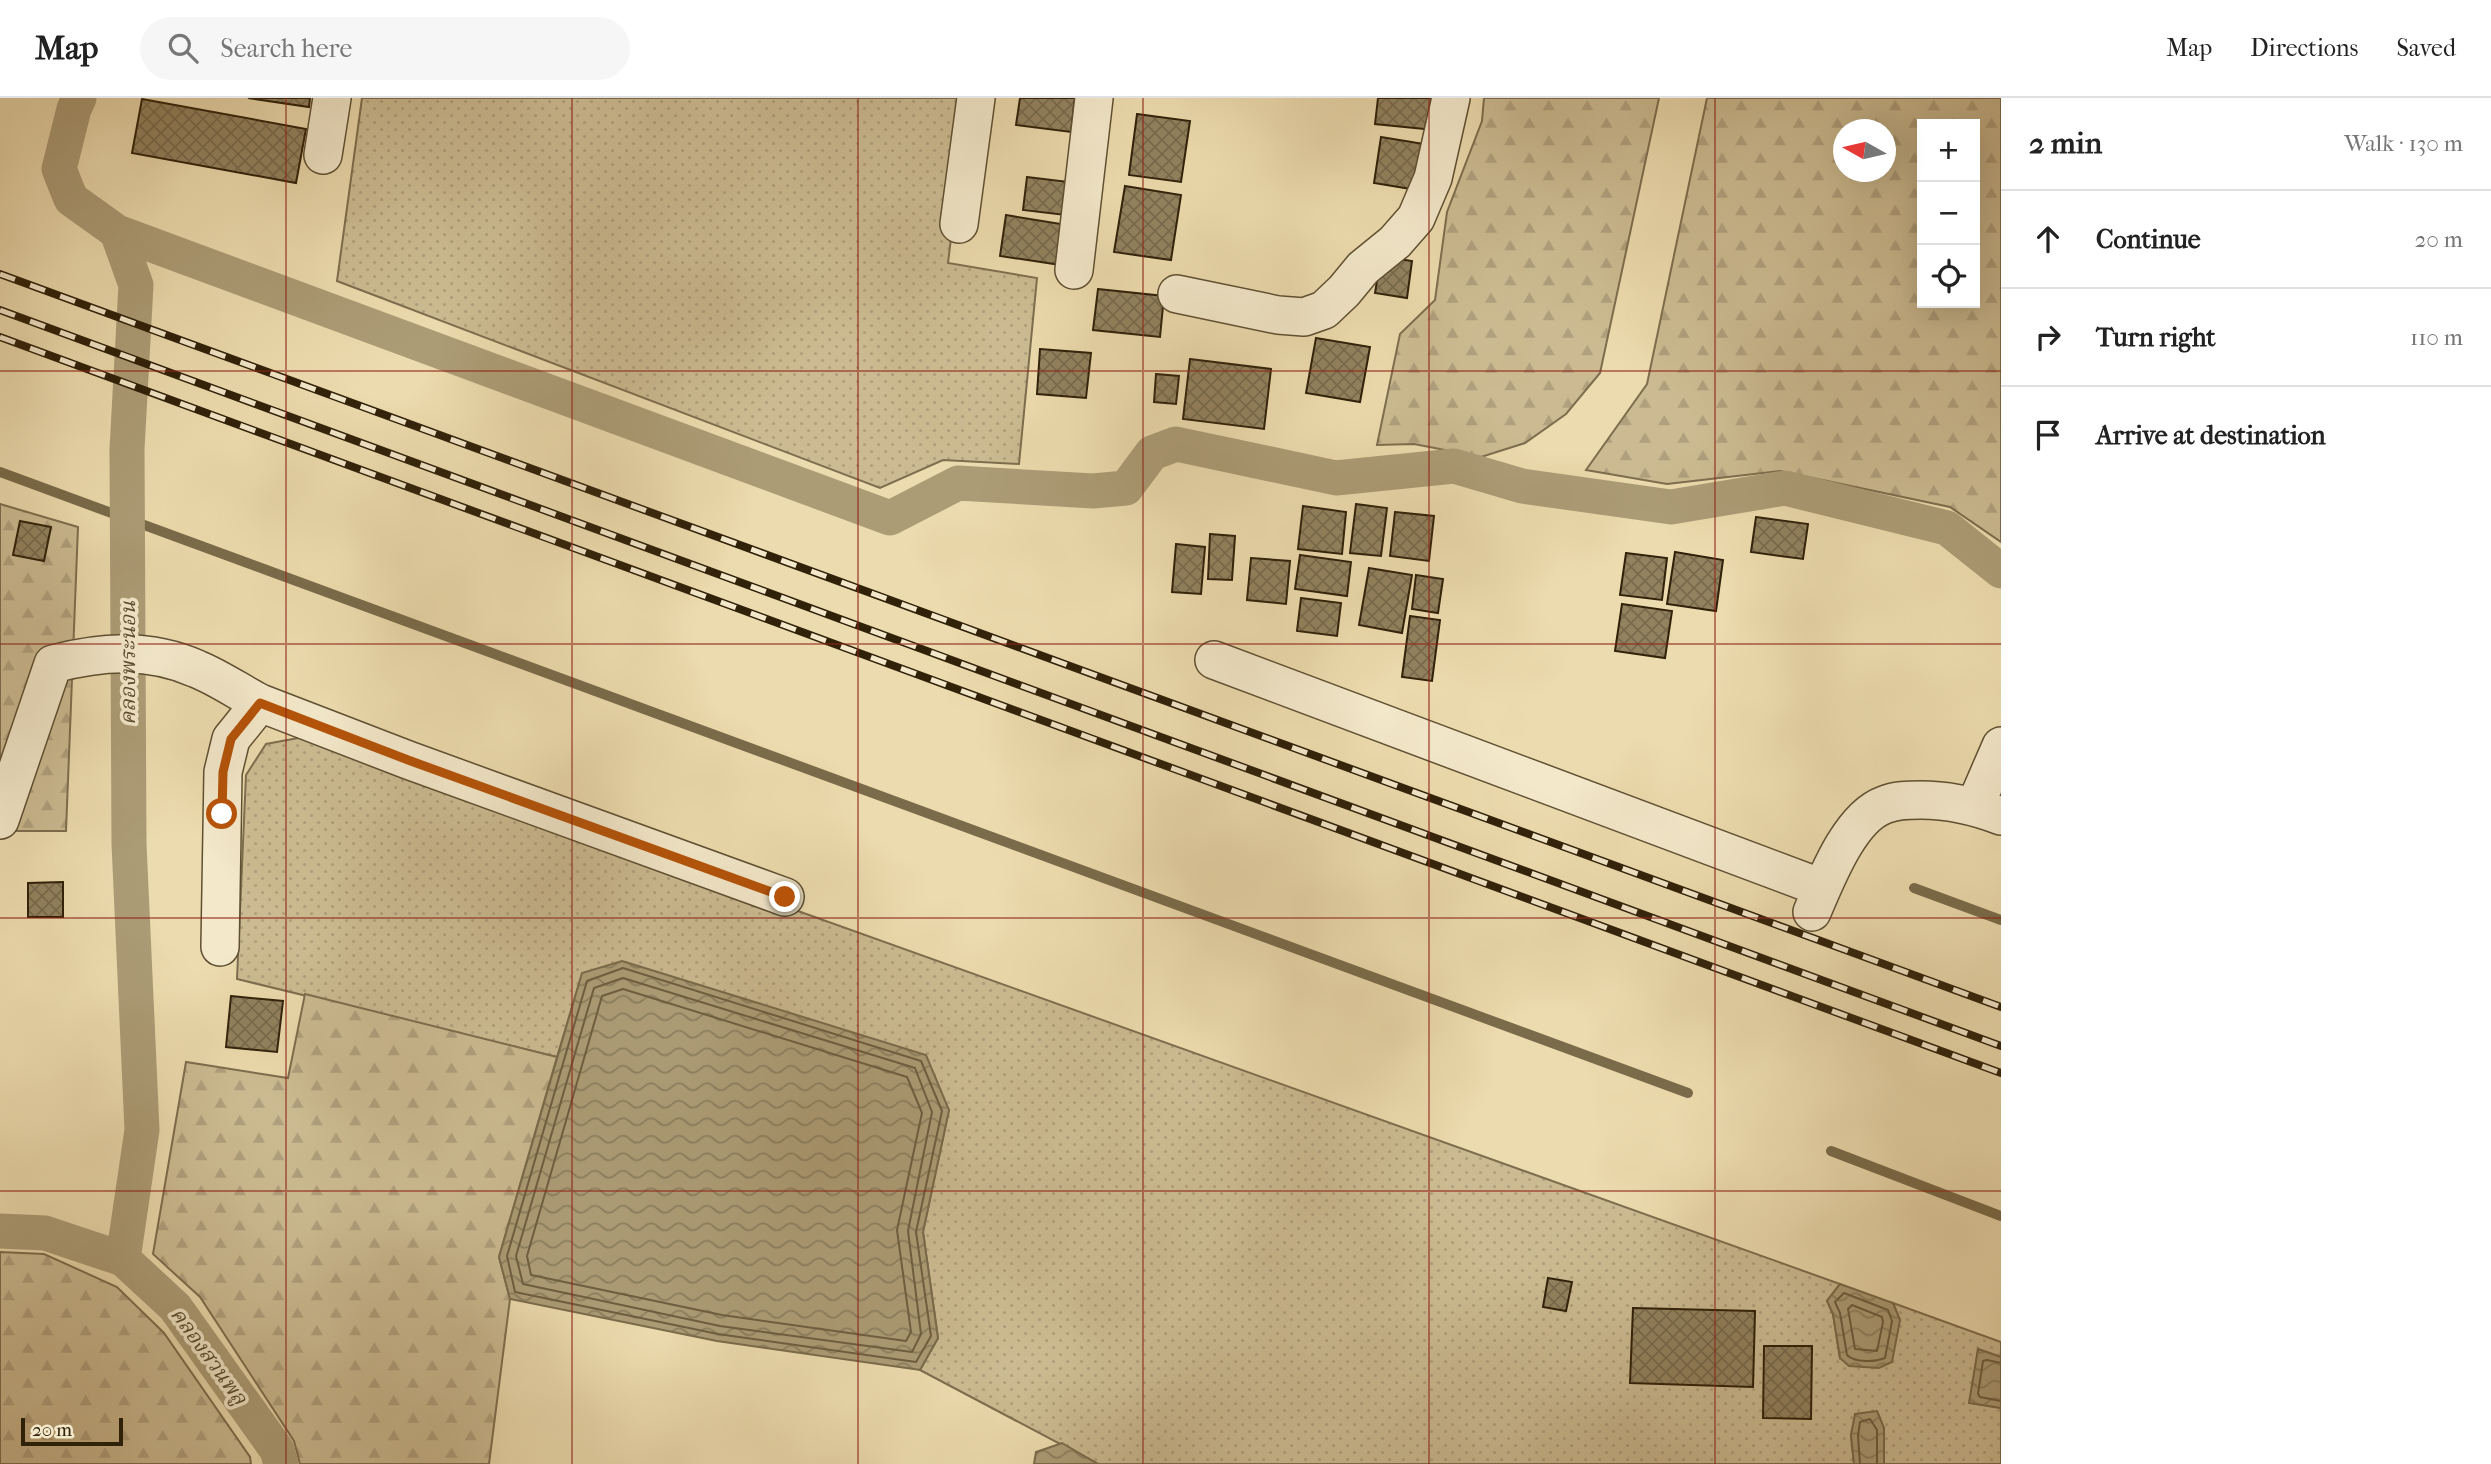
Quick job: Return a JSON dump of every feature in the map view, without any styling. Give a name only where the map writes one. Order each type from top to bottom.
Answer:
[{"type":"street","points":[[323,156],[332,98]]},
{"type":"street","points":[[959,224],[976,98]]},
{"type":"street","points":[[1074,270],[1094,98]]},
{"type":"street","points":[[1177,294],[1278,315],[1304,317],[1324,310],[1363,268],[1395,242],[1416,218],[1433,178],[1451,98]]},
{"type":"street","points":[[0,820],[53,664],[88,654],[152,654],[199,669],[260,703],[408,760],[785,897]]},
{"type":"street","points":[[1214,660],[1817,900],[1844,845],[1857,827],[1881,806],[1900,800],[1932,800],[1988,811],[2001,746]]},
{"type":"street","points":[[220,947],[223,772],[231,739],[260,703]]},
{"type":"green space","points":[[362,98],[968,98],[948,263],[1037,278],[1019,464],[943,460],[880,488],[337,281]]},
{"type":"green space","points":[[1484,98],[1659,98],[1600,373],[1566,414],[1525,443],[1481,457],[1414,444],[1377,445],[1400,334],[1435,300],[1447,212],[1482,121]]},
{"type":"green space","points":[[1707,98],[2001,98],[2001,542],[1950,507],[1780,471],[1667,484],[1586,470],[1647,384]]},
{"type":"green space","points":[[0,504],[78,527],[66,831],[0,831]]},
{"type":"green space","points":[[309,736],[1840,1284],[1827,1301],[1833,1314],[1840,1358],[1900,1320],[1893,1303],[2001,1342],[2001,1357],[1978,1349],[1970,1403],[2001,1408],[2001,1464],[1884,1464],[1884,1428],[1851,1435],[1854,1464],[1098,1464],[920,1370],[938,1338],[923,1232],[949,1110],[582,974],[557,1057],[237,979],[246,775],[266,744]]},
{"type":"green space","points":[[305,994],[557,1057],[499,1257],[510,1299],[489,1464],[300,1464],[294,1441],[200,1297],[153,1254],[186,1062],[288,1078]]},
{"type":"green space","points":[[0,1252],[44,1254],[117,1287],[164,1333],[250,1457],[251,1464],[0,1464]]},
{"type":"water","points":[[622,961],[926,1055],[949,1110],[923,1232],[938,1338],[920,1370],[717,1341],[510,1299],[499,1257],[582,973]]},
{"type":"water","points":[[1840,1284],[1893,1303],[1900,1320],[1892,1362],[1879,1368],[1849,1366],[1840,1358],[1833,1314],[1827,1301]]},
{"type":"water","points":[[1978,1349],[2001,1357],[2001,1408],[1969,1403]]},
{"type":"water","points":[[1877,1411],[1884,1428],[1884,1464],[1854,1464],[1851,1435],[1855,1414]]},
{"type":"water","points":[[1062,1443],[1098,1464],[1034,1464],[1036,1452]]},
{"type":"building","points":[[248,98],[310,98],[309,107]]},
{"type":"building","points":[[1020,98],[1075,98],[1071,132],[1016,125]]},
{"type":"building","points":[[1378,98],[1437,98],[1434,130],[1375,124]]},
{"type":"building","points":[[142,99],[306,129],[296,183],[132,153]]},
{"type":"building","points":[[1137,114],[1190,121],[1181,182],[1129,175]]},
{"type":"building","points":[[1381,137],[1424,144],[1417,190],[1374,183]]},
{"type":"building","points":[[1027,177],[1069,182],[1065,215],[1023,210]]},
{"type":"building","points":[[1125,186],[1181,195],[1171,260],[1114,252]]},
{"type":"building","points":[[1006,215],[1067,225],[1061,265],[1000,256]]},
{"type":"building","points":[[1381,256],[1412,261],[1407,298],[1375,293]]},
{"type":"building","points":[[1098,289],[1164,296],[1160,337],[1093,330]]},
{"type":"building","points":[[1316,338],[1370,347],[1360,402],[1306,393]]},
{"type":"building","points":[[1040,349],[1091,353],[1086,398],[1037,394]]},
{"type":"building","points":[[1190,359],[1271,369],[1264,429],[1183,419]]},
{"type":"building","points":[[1156,374],[1179,376],[1176,404],[1154,402]]},
{"type":"building","points":[[1356,504],[1387,508],[1381,556],[1350,553]]},
{"type":"building","points":[[1303,506],[1346,512],[1342,554],[1298,549]]},
{"type":"building","points":[[1395,512],[1434,516],[1429,561],[1390,556]]},
{"type":"building","points":[[1756,517],[1808,524],[1803,559],[1751,552]]},
{"type":"building","points":[[20,521],[51,527],[44,561],[13,555]]},
{"type":"building","points":[[1210,534],[1235,536],[1232,580],[1208,579]]},
{"type":"building","points":[[1176,544],[1205,547],[1201,594],[1172,592]]},
{"type":"building","points":[[1675,552],[1723,560],[1716,611],[1667,604]]},
{"type":"building","points":[[1626,553],[1667,558],[1662,600],[1620,595]]},
{"type":"building","points":[[1300,555],[1351,562],[1347,596],[1295,589]]},
{"type":"building","points":[[1251,558],[1290,561],[1286,604],[1247,600]]},
{"type":"building","points":[[1369,568],[1412,575],[1402,633],[1359,625]]},
{"type":"building","points":[[1416,575],[1443,579],[1438,613],[1412,609]]},
{"type":"building","points":[[1301,598],[1341,603],[1337,636],[1297,631]]},
{"type":"building","points":[[1622,604],[1672,611],[1665,658],[1615,651]]},
{"type":"building","points":[[1410,616],[1440,620],[1432,681],[1402,677]]},
{"type":"building","points":[[63,882],[63,917],[28,917],[28,883]]},
{"type":"building","points":[[231,996],[283,1001],[277,1052],[226,1047]]},
{"type":"building","points":[[1548,1278],[1572,1282],[1566,1311],[1543,1307]]},
{"type":"building","points":[[1633,1308],[1755,1311],[1753,1387],[1630,1383]]},
{"type":"building","points":[[1764,1346],[1812,1346],[1811,1419],[1763,1418]]},
{"type":"waterway","name":"คลองพระนอน","points":[[79,98],[59,169],[71,199],[117,232],[136,285],[127,449],[129,844],[142,1130],[123,1259]]},
{"type":"waterway","points":[[117,232],[890,518],[958,483],[1093,491],[1126,488],[1152,453],[1176,444],[1336,478],[1454,466],[1522,486],[1671,507],[1785,488],[1947,528],[2001,571]]},
{"type":"waterway","points":[[0,472],[1688,1093]]},
{"type":"waterway","points":[[1914,888],[2001,920]]},
{"type":"waterway","points":[[1831,1151],[2001,1216]]},
{"type":"waterway","name":"คลองสวนพลู","points":[[0,1231],[45,1233],[123,1259],[175,1307],[277,1450],[281,1464]]},
{"type":"railway","points":[[0,274],[2001,1007]]},
{"type":"railway","points":[[0,310],[2001,1046]]},
{"type":"railway","points":[[0,337],[2001,1073]]},
{"type":"route","points":[[222,814],[223,772],[231,739],[260,703],[408,760],[785,897]]}]
